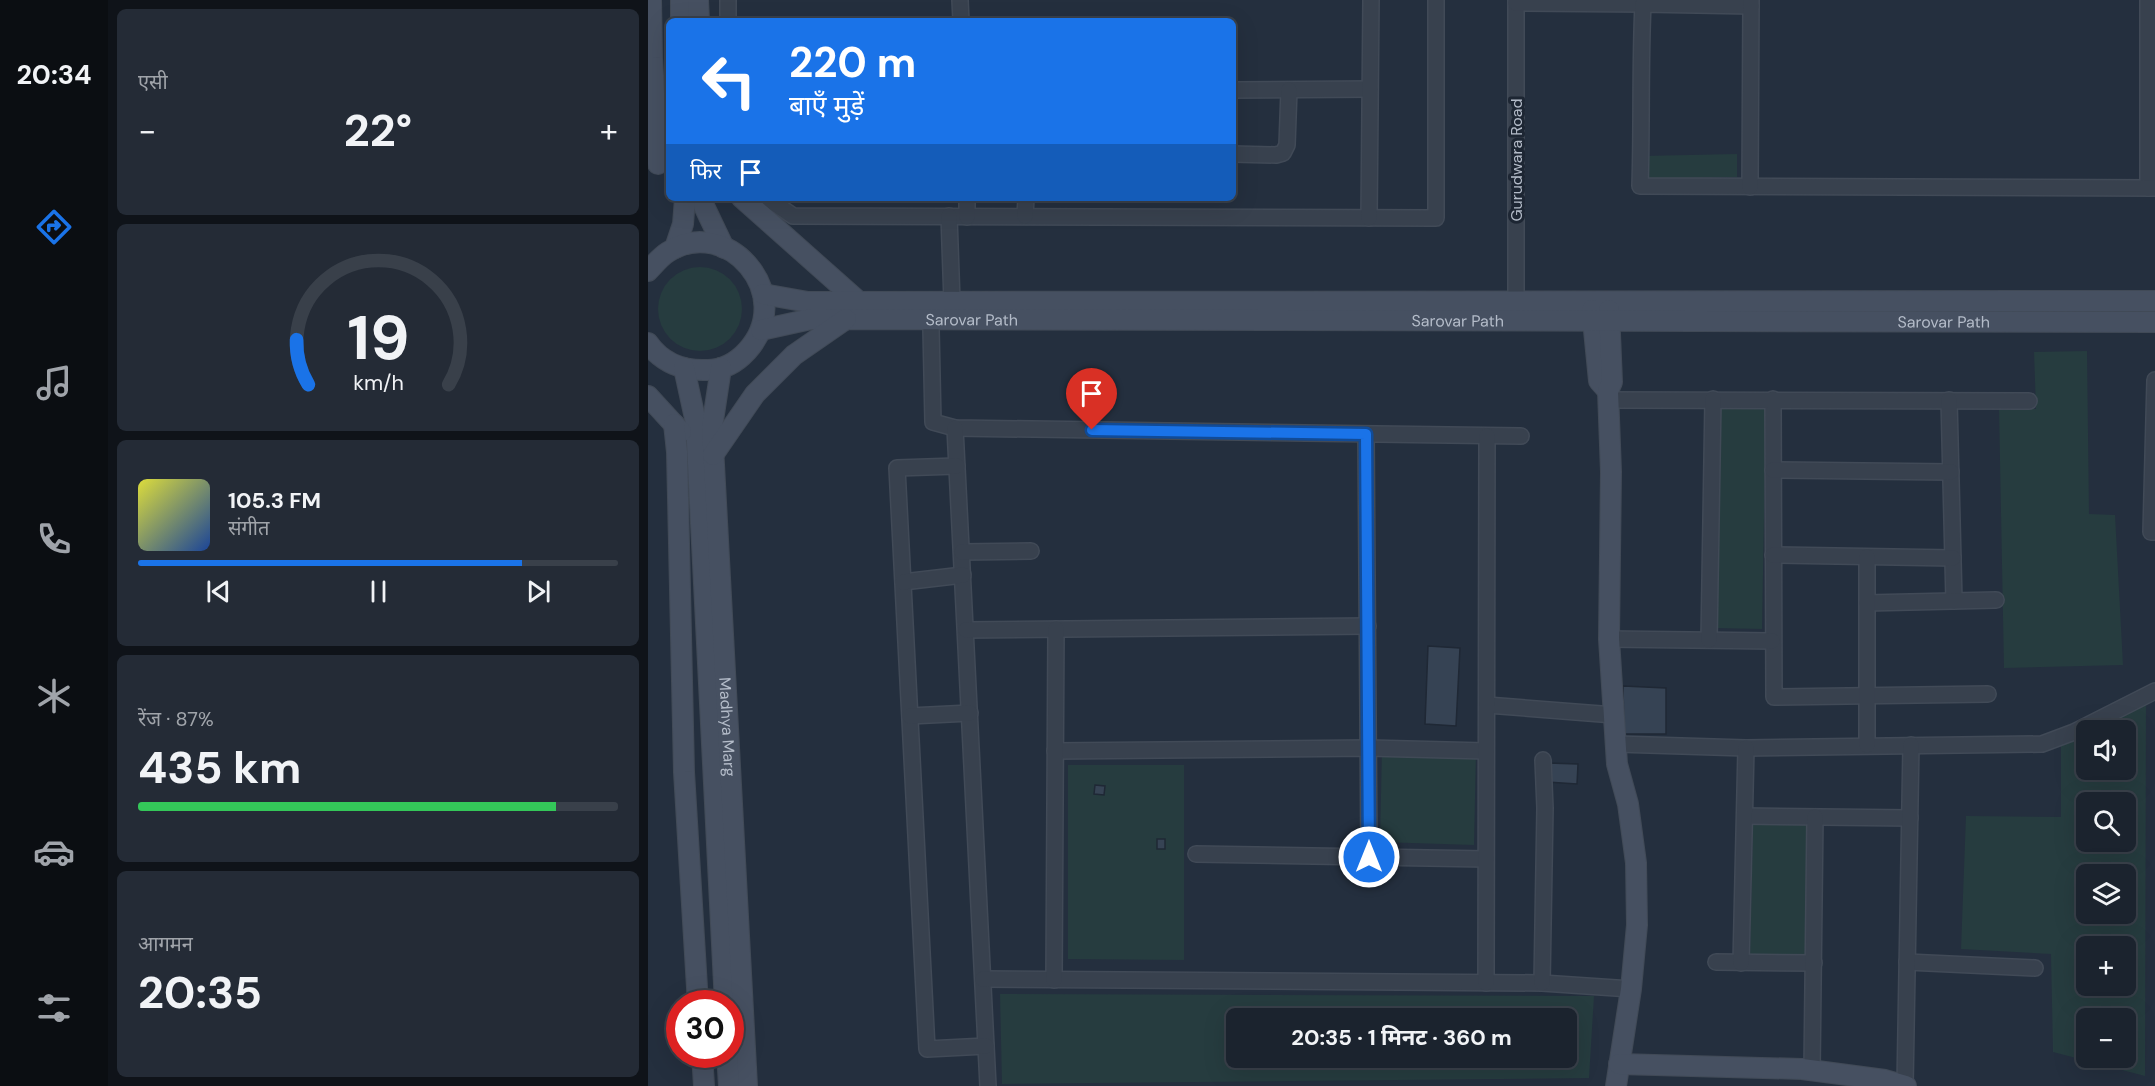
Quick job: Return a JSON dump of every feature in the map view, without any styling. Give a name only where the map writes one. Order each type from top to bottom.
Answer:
[{"type":"main road","points":[[651,0],[660,26],[658,164]]},
{"type":"main road","points":[[681,0],[681,18]]},
{"type":"main road","points":[[698,0],[699,18]]},
{"type":"main road","points":[[675,248],[683,224],[686,201]]},
{"type":"main road","points":[[704,201],[704,206],[724,248]]},
{"type":"main road","points":[[745,201],[859,302]]},
{"type":"main road","points":[[648,271],[666,253],[675,248],[690,244],[708,244],[724,248],[744,260],[751,268],[763,294],[764,316],[756,340],[744,355],[721,368],[693,371],[672,364],[659,356],[648,343]]},
{"type":"main road","name":"Sarovar Path","points":[[763,294],[808,302],[952,302],[1516,311]]},
{"type":"main road","name":"Sarovar Path","points":[[761,330],[812,319],[1600,311],[2155,302]]},
{"type":"main road","points":[[1600,311],[1612,382],[1608,395],[1611,472],[1609,639],[1617,764],[1628,804],[1636,863],[1637,925],[1631,989],[1616,1086]]},
{"type":"main road","name":"Sarovar Path","points":[[1600,311],[2155,322]]},
{"type":"main road","points":[[648,396],[706,454],[755,394],[794,355],[846,319]]},
{"type":"main road","name":"Madhya Marg","points":[[684,368],[696,423],[706,454],[747,1086]]},
{"type":"main road","name":"Madhya Marg","points":[[721,368],[706,454],[725,990]]},
{"type":"main road","points":[[674,424],[677,452],[685,794],[697,990]]},
{"type":"main road","points":[[1618,1064],[1885,1080],[1906,1086]]},
{"type":"main road","points":[[703,1068],[704,1086]]},
{"type":"main road","points":[[728,1068],[729,1086]]},
{"type":"street","points":[[728,0],[730,18]]},
{"type":"street","points":[[960,0],[961,18]]},
{"type":"street","points":[[1369,218],[1371,0]]},
{"type":"street","points":[[771,201],[793,216],[1436,219],[1436,0]]},
{"type":"street","points":[[1516,2],[1751,3],[1750,187]]},
{"type":"street","name":"Gurudwara Road","points":[[1516,2],[1516,311]]},
{"type":"street","points":[[1643,4],[1640,186],[1750,187],[2152,188],[2150,7]]},
{"type":"street","points":[[1236,90],[1370,89]]},
{"type":"street","points":[[1236,154],[1276,155],[1283,153],[1287,145],[1289,90]]},
{"type":"street","points":[[967,201],[968,217]]},
{"type":"street","points":[[1025,216],[1026,201]]},
{"type":"street","points":[[949,216],[952,302]]},
{"type":"street","points":[[931,329],[933,422],[955,428],[1521,436]]},
{"type":"street","points":[[2155,380],[2151,532],[2155,532]]},
{"type":"street","points":[[1608,395],[1713,399],[2029,401]]},
{"type":"street","points":[[1709,640],[1713,399]]},
{"type":"street","points":[[1773,399],[1772,642],[1774,697],[1988,694]]},
{"type":"street","points":[[1949,400],[1953,601]]},
{"type":"street","points":[[955,428],[988,1086]]},
{"type":"street","points":[[1366,434],[1369,857]]},
{"type":"street","points":[[1486,983],[1487,436]]},
{"type":"street","points":[[957,466],[897,468],[927,1049],[986,1046]]},
{"type":"street","points":[[1773,470],[1950,472]]},
{"type":"street","points":[[962,552],[1031,551]]},
{"type":"street","points":[[1773,555],[1953,558]]},
{"type":"street","points":[[1867,557],[1867,745]]},
{"type":"street","points":[[903,582],[963,575]]},
{"type":"street","points":[[1867,603],[1996,600]]},
{"type":"street","points":[[966,630],[1368,626]]},
{"type":"street","points":[[1054,980],[1056,629]]},
{"type":"street","points":[[1609,639],[1772,642]]},
{"type":"street","points":[[1617,744],[1746,748],[2042,744],[2074,732],[2155,692]]},
{"type":"street","points":[[1487,705],[1614,715]]},
{"type":"street","points":[[910,716],[970,713]]},
{"type":"street","points":[[1906,1086],[1911,744]]},
{"type":"street","points":[[1055,751],[1368,748],[1486,751]]},
{"type":"street","points":[[1741,963],[1746,748]]},
{"type":"street","points":[[1542,983],[1545,808],[1543,760]]},
{"type":"street","points":[[1745,816],[1910,818]]},
{"type":"street","points":[[1815,817],[1814,963],[1818,1076]]},
{"type":"street","points":[[1196,854],[1486,859]]},
{"type":"street","points":[[1716,962],[1814,963]]},
{"type":"street","points":[[1907,962],[2035,968]]},
{"type":"street","points":[[983,979],[1542,983],[1631,989]]},
{"type":"green space","points":[[1737,154],[1737,177],[1641,179],[1641,156]]},
{"type":"green space","points":[[700,267],[716,270],[730,279],[739,293],[742,309],[739,325],[730,339],[716,348],[700,351],[684,348],[670,339],[661,325],[658,309],[661,293],[670,279],[684,270]]},
{"type":"green space","points":[[2087,351],[2089,514],[2115,515],[2123,665],[2004,668],[1999,408],[2036,409],[2034,352]]},
{"type":"green space","points":[[1720,406],[1766,407],[1762,629],[1716,628]]},
{"type":"green space","points":[[2146,704],[2145,1076],[2114,1068],[2136,1068],[2136,1008],[2076,1008],[2076,1058],[2053,1052],[2051,954],[1961,949],[1966,816],[2061,817],[2061,744],[2076,737],[2076,780],[2136,780],[2136,720],[2112,720]]},
{"type":"green space","points":[[1382,748],[1476,751],[1474,845],[1380,842]]},
{"type":"green space","points":[[1068,765],[1184,765],[1184,960],[1068,959]]},
{"type":"green space","points":[[1753,824],[1809,825],[1807,956],[1750,955]]},
{"type":"green space","points":[[1000,994],[1594,996],[1589,1078],[1002,1084]]},
{"type":"building","points":[[1428,646],[1460,648],[1456,726],[1425,724]]},
{"type":"building","points":[[1623,686],[1666,688],[1666,734],[1624,734]]},
{"type":"building","points":[[1548,763],[1578,764],[1577,784],[1547,782]]},
{"type":"building","points":[[1095,785],[1105,786],[1104,795],[1094,794]]},
{"type":"building","points":[[1157,839],[1165,839],[1165,849],[1157,849]]},
{"type":"route","points":[[1092,430],[1366,434],[1369,857]]}]
